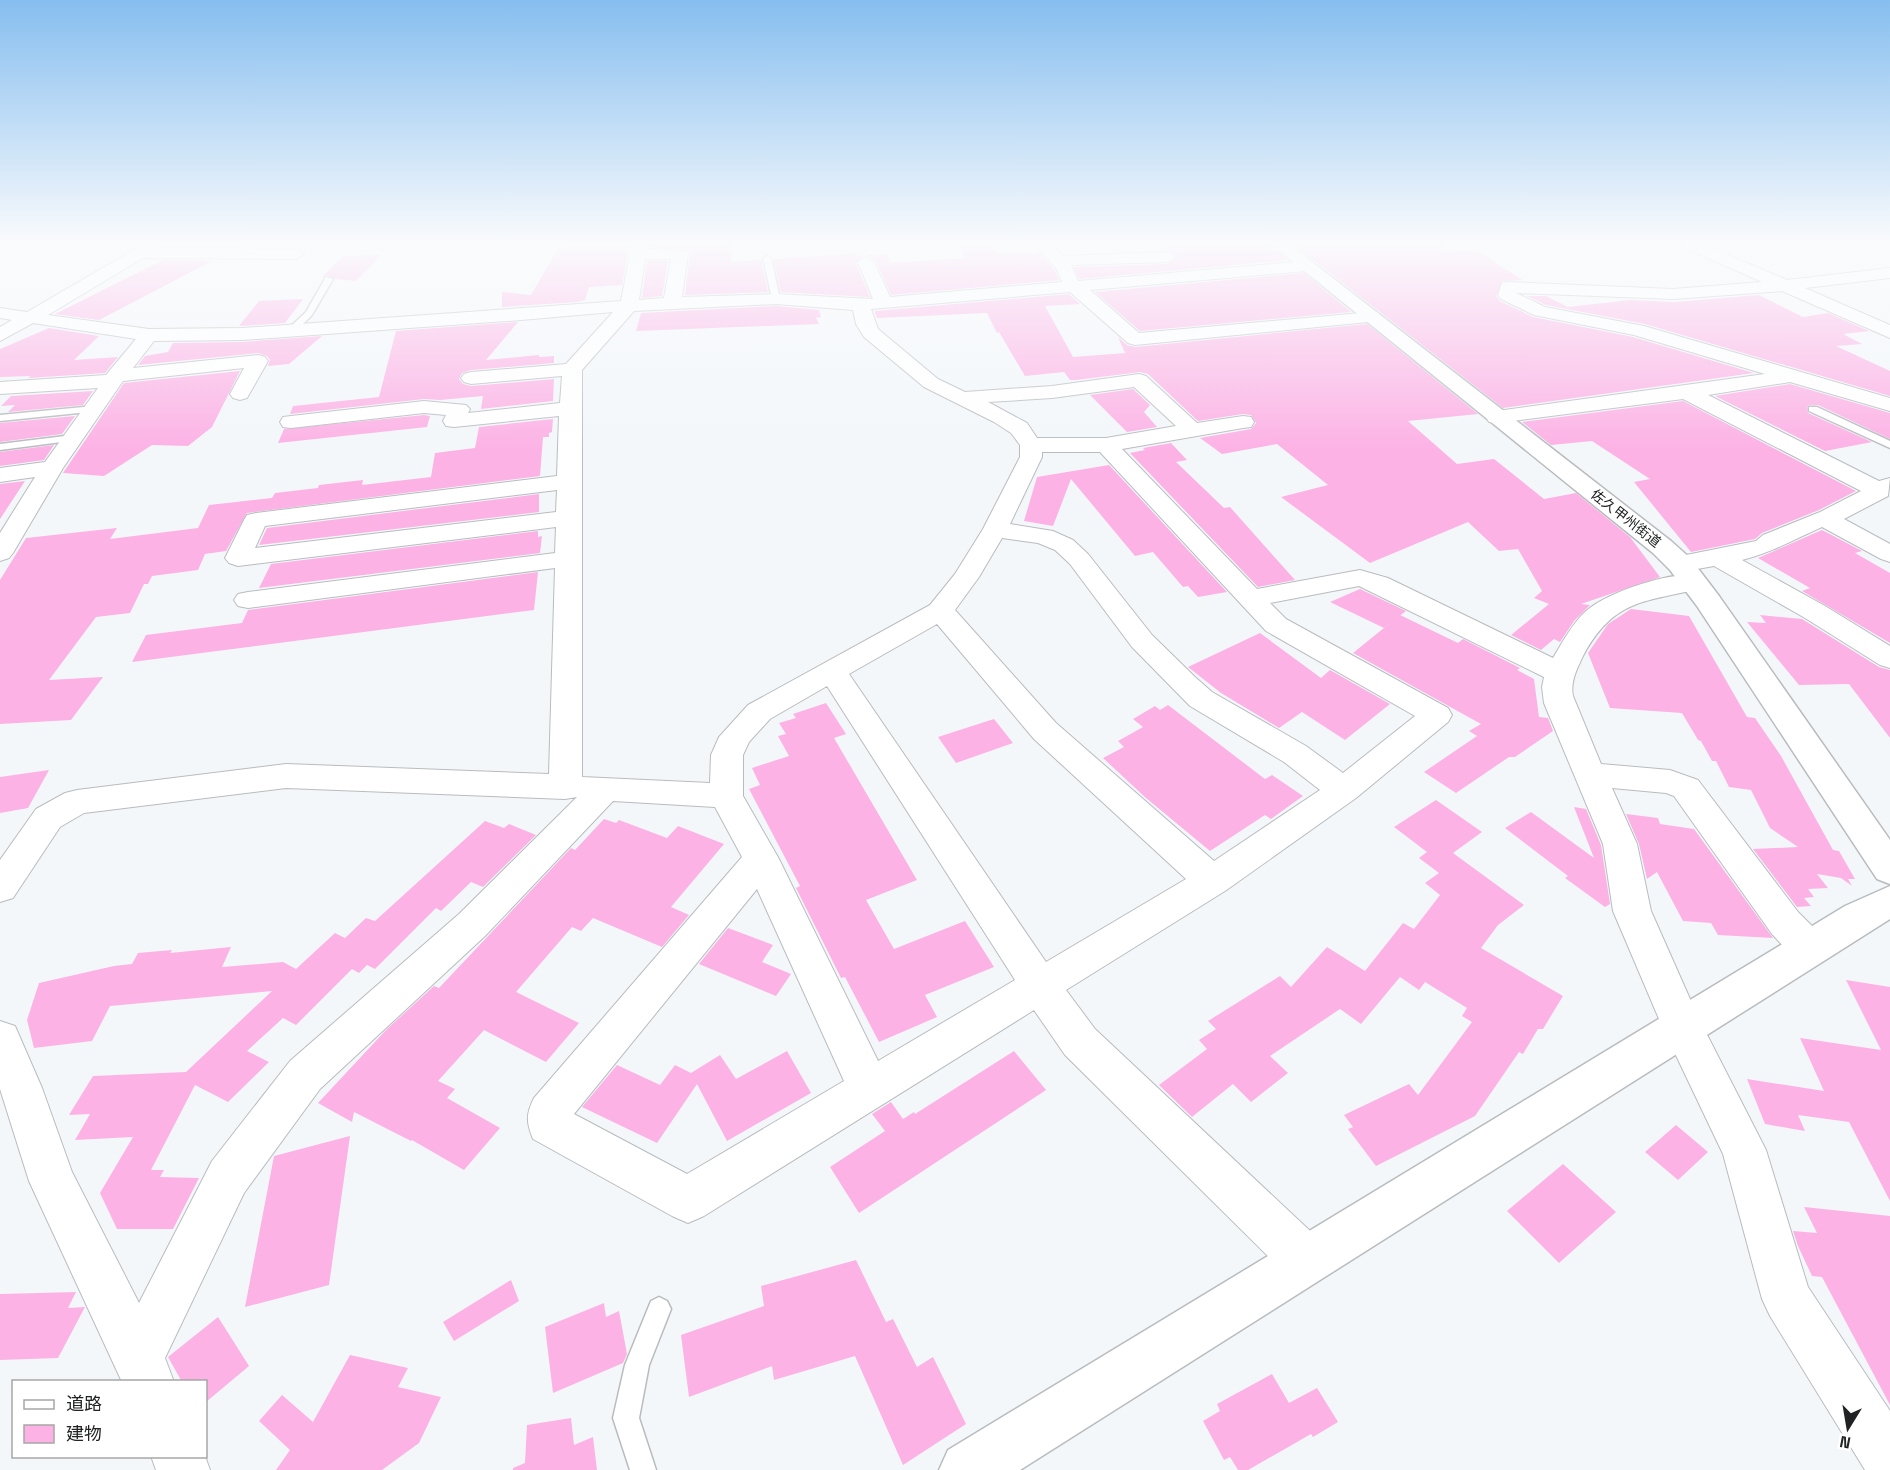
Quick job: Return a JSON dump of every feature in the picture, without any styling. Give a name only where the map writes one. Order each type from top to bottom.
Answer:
[{"type":"street","points":[[0,313],[148,335],[242,334],[526,313]]},
{"type":"street","points":[[0,335],[37,313]]},
{"type":"street","points":[[144,1369],[228,1177],[305,1075],[472,925],[585,788],[568,559],[572,369],[621,313]]},
{"type":"street","points":[[863,313],[865,324],[871,333],[930,383],[1011,422],[1019,428],[1031,445],[1031,457],[1026,470],[994,529],[966,577],[940,611],[759,712],[735,737],[728,755],[726,796],[761,859],[869,1088]]},
{"type":"street","points":[[1102,313],[1134,339],[1372,317]]},
{"type":"street","name":"佐久甲州街道","points":[[1366,313],[1662,547],[1687,573],[1890,869]]},
{"type":"street","points":[[1548,313],[1628,328],[1788,377],[1890,405]]},
{"type":"street","points":[[1845,313],[1890,332]]},
{"type":"street","points":[[0,553],[52,468],[148,335]]},
{"type":"street","points":[[0,388],[115,378],[260,356],[240,394]]},
{"type":"street","points":[[471,378],[572,369]]},
{"type":"street","points":[[1497,417],[1591,406],[1788,377]]},
{"type":"street","points":[[958,398],[1052,392],[1139,380],[1192,430]]},
{"type":"street","points":[[1686,392],[1885,488]]},
{"type":"street","points":[[291,422],[424,407],[459,409],[454,421],[570,408]]},
{"type":"street","points":[[1031,445],[1106,445],[1243,422]]},
{"type":"street","points":[[761,859],[549,1112],[549,1124],[688,1200],[1212,881],[1344,790],[1437,716],[1276,625],[1106,445]]},
{"type":"street","points":[[0,475],[52,468]]},
{"type":"street","points":[[568,518],[238,558],[256,520],[569,482]]},
{"type":"street","points":[[1885,488],[1827,519],[1818,520],[1772,540],[1765,546],[1719,558],[1687,573],[1670,585],[1622,601],[1595,617],[1569,654],[1556,686],[1559,703],[1620,844],[1632,910],[1682,1026],[1744,1150],[1787,1299],[1890,1460]]},
{"type":"street","points":[[1827,519],[1890,554]]},
{"type":"street","points":[[994,529],[1044,536],[1064,545],[1079,559],[1142,641],[1193,692],[1201,699],[1295,754],[1344,790]]},
{"type":"street","points":[[1719,558],[1815,612],[1890,659]]},
{"type":"street","points":[[248,600],[568,559]]},
{"type":"street","points":[[1251,598],[1360,578],[1379,584],[1560,673]]},
{"type":"street","points":[[940,611],[1045,730],[1212,881]]},
{"type":"street","points":[[833,672],[1040,986],[1080,1042],[1306,1260]]},
{"type":"street","points":[[1590,774],[1670,782],[1686,788],[1785,923],[1809,948]]},
{"type":"street","points":[[0,888],[48,818],[77,802],[286,776],[726,796]]},
{"type":"street","points":[[968,1470],[1682,1026],[1890,901]]},
{"type":"street","points":[[0,1039],[10,1090],[144,1369]]},
{"type":"lane","points":[[292,330],[309,313]]},
{"type":"lane","points":[[0,418],[94,409]]},
{"type":"lane","points":[[1813,409],[1890,445]]},
{"type":"lane","points":[[0,447],[73,438]]},
{"type":"lane","points":[[643,1470],[626,1418],[638,1365],[659,1309]]},
{"type":"building","points":[[58,313],[113,313],[99,320],[55,314]]},
{"type":"building","points":[[250,313],[293,313],[285,323],[239,326]]},
{"type":"building","points":[[641,313],[820,313],[821,317],[816,318],[819,324],[636,331]]},
{"type":"building","points":[[875,313],[1049,313],[1073,357],[1125,353],[1118,337],[1127,345],[1135,347],[1367,324],[1478,414],[1408,421],[1457,464],[1494,459],[1544,499],[1576,493],[1630,537],[1660,577],[1581,604],[1590,605],[1574,621],[1560,642],[1554,639],[1541,650],[1511,635],[1549,604],[1534,598],[1542,591],[1518,549],[1499,551],[1468,522],[1370,563],[1281,497],[1328,485],[1277,444],[1222,454],[1200,438],[1251,429],[1256,423],[1251,415],[1243,414],[1198,421],[1148,374],[1140,372],[1076,380],[1070,380],[1064,372],[1025,376],[987,313],[877,318]]},
{"type":"building","points":[[1119,313],[1344,313],[1140,331]]},
{"type":"building","points":[[1381,313],[1524,313],[1533,317],[1633,337],[1754,373],[1503,408]]},
{"type":"building","points":[[1586,313],[1794,313],[1803,317],[1828,313],[1869,331],[1843,334],[1862,344],[1836,346],[1890,371],[1890,396],[1645,324]]},
{"type":"building","points":[[518,322],[486,360],[539,355],[539,357],[554,356],[554,363],[471,370],[462,373],[459,379],[463,384],[471,386],[554,379],[553,401],[481,409],[483,396],[440,400],[424,399],[290,414],[293,406],[379,397],[396,331]]},
{"type":"building","points":[[49,328],[99,336],[74,360],[118,357],[105,373],[28,378],[31,376],[0,377],[0,349]]},
{"type":"building","points":[[322,336],[289,364],[268,366],[270,360],[267,356],[258,353],[138,365],[145,356],[168,352],[173,343],[242,342]]},
{"type":"building","points":[[240,371],[212,427],[188,446],[152,445],[104,476],[63,473],[124,383]]},
{"type":"building","points":[[1790,384],[1890,413],[1890,439],[1818,405],[1809,405],[1808,413],[1872,442],[1825,451],[1715,396]]},
{"type":"building","points":[[1133,389],[1150,405],[1144,412],[1157,427],[1127,432],[1090,395]]},
{"type":"building","points":[[93,391],[83,405],[8,412],[15,405],[1,406],[11,396]]},
{"type":"building","points":[[1683,401],[1856,491],[1819,510],[1762,533],[1755,539],[1691,552],[1634,482],[1650,479],[1592,441],[1551,445],[1522,422]]},
{"type":"building","points":[[75,416],[62,434],[0,442],[0,423]]},
{"type":"building","points":[[430,416],[427,427],[278,443],[284,429]]},
{"type":"building","points":[[553,419],[552,432],[549,433],[549,437],[543,437],[540,476],[247,513],[226,551],[205,554],[198,570],[152,576],[148,584],[144,584],[130,613],[96,617],[49,680],[103,677],[71,720],[0,724],[0,580],[26,538],[117,528],[110,539],[198,528],[209,505],[272,498],[275,493],[318,488],[319,485],[363,480],[362,485],[431,477],[435,453],[475,448],[479,427]]},
{"type":"building","points":[[1171,443],[1187,460],[1176,462],[1224,508],[1230,507],[1295,580],[1258,587],[1130,453]]},
{"type":"building","points":[[54,445],[44,460],[0,466],[0,452]]},
{"type":"building","points":[[1109,465],[1227,592],[1198,597],[1188,586],[1183,587],[1153,552],[1135,556],[1071,479],[1053,526],[1024,521],[1037,477]]},
{"type":"building","points":[[25,481],[0,519],[0,484]]},
{"type":"building","points":[[539,494],[539,512],[259,545],[267,528]]},
{"type":"building","points":[[1822,530],[1862,551],[1855,553],[1890,573],[1890,643],[1802,591],[1810,588],[1758,558]]},
{"type":"building","points":[[538,531],[538,537],[542,536],[540,553],[259,588],[271,564]]},
{"type":"building","points":[[538,572],[534,610],[132,662],[146,635],[242,623],[248,610]]},
{"type":"building","points":[[1360,589],[1406,611],[1384,628],[1330,602]]},
{"type":"building","points":[[1631,609],[1689,616],[1747,717],[1755,718],[1781,756],[1833,850],[1839,851],[1855,879],[1848,879],[1852,886],[1841,878],[1817,874],[1828,888],[1808,889],[1814,897],[1804,898],[1811,906],[1797,907],[1753,849],[1798,847],[1770,828],[1751,790],[1729,787],[1716,761],[1712,761],[1682,713],[1610,708],[1588,653],[1608,624]]},
{"type":"building","points":[[1400,615],[1458,643],[1463,639],[1520,668],[1517,670],[1534,679],[1539,717],[1548,718],[1553,731],[1456,793],[1424,772],[1477,736],[1469,731],[1481,724],[1353,653]]},
{"type":"building","points":[[1760,615],[1802,619],[1879,667],[1890,670],[1890,738],[1849,684],[1799,685],[1747,622],[1766,623]]},
{"type":"building","points":[[1260,633],[1321,678],[1330,670],[1390,704],[1345,740],[1302,712],[1279,728],[1221,693],[1188,667]]},
{"type":"building","points":[[826,703],[846,734],[834,738],[917,880],[866,900],[894,949],[965,921],[994,967],[925,995],[937,1017],[879,1042],[845,977],[841,978],[796,888],[800,886],[749,789],[760,785],[752,768],[789,756],[778,736],[786,734],[779,723],[796,718],[793,714]]},
{"type":"building","points":[[1168,705],[1265,779],[1272,775],[1303,796],[1271,819],[1265,815],[1210,851],[1146,798],[1103,758],[1124,747],[1118,741],[1143,727],[1133,719],[1155,706],[1160,710]]},
{"type":"building","points":[[994,719],[1013,743],[956,763],[938,737]]},
{"type":"building","points":[[49,770],[28,808],[0,813],[0,777]]},
{"type":"building","points":[[1436,800],[1482,832],[1453,853],[1524,905],[1498,925],[1481,948],[1563,996],[1543,1029],[1538,1029],[1523,1054],[1519,1052],[1475,1116],[1376,1166],[1348,1129],[1353,1127],[1344,1115],[1409,1084],[1418,1095],[1472,1022],[1462,1016],[1467,1008],[1425,982],[1419,990],[1400,977],[1361,1024],[1340,1009],[1270,1056],[1288,1073],[1251,1102],[1233,1084],[1192,1117],[1159,1085],[1207,1049],[1199,1040],[1216,1029],[1208,1021],[1280,976],[1291,987],[1327,947],[1365,971],[1403,923],[1414,929],[1440,895],[1425,883],[1439,873],[1419,858],[1427,852],[1394,827]]},
{"type":"building","points":[[1574,807],[1586,809],[1601,845],[1610,904],[1605,907],[1565,878],[1568,876],[1505,828],[1531,812],[1594,858]]},
{"type":"building","points":[[1626,814],[1658,818],[1660,824],[1694,829],[1773,938],[1718,935],[1711,923],[1683,921],[1657,872],[1647,879],[1639,844]]},
{"type":"building","points":[[604,819],[616,823],[619,820],[667,838],[678,826],[724,844],[671,907],[689,915],[662,947],[593,918],[581,931],[572,927],[516,992],[579,1023],[546,1062],[484,1030],[438,1081],[455,1089],[447,1098],[500,1128],[464,1170],[412,1140],[354,1112],[352,1122],[318,1103],[387,1029],[434,986],[439,988],[571,848],[575,850]]},
{"type":"building","points":[[485,821],[504,828],[509,824],[536,835],[483,887],[471,882],[441,911],[436,908],[375,969],[367,965],[359,973],[352,969],[296,1025],[283,1018],[247,1051],[269,1062],[228,1102],[195,1085],[151,1170],[164,1170],[160,1177],[199,1178],[173,1229],[117,1229],[100,1193],[133,1137],[75,1140],[90,1114],[69,1115],[93,1076],[186,1072],[272,991],[110,1006],[92,1041],[34,1048],[27,1020],[39,983],[132,964],[138,953],[172,950],[170,953],[231,947],[222,967],[283,962],[296,969],[335,933],[345,938],[366,918],[375,921]]},
{"type":"building","points":[[728,928],[773,945],[762,962],[791,974],[776,996],[699,964]]},
{"type":"building","points":[[1846,980],[1890,987],[1890,1201],[1849,1122],[1798,1115],[1805,1131],[1765,1124],[1747,1079],[1824,1091],[1800,1038],[1881,1050]]},
{"type":"building","points":[[787,1051],[811,1093],[727,1141],[697,1084],[657,1143],[582,1107],[617,1065],[660,1085],[675,1065],[691,1073],[720,1055],[736,1079]]},
{"type":"building","points":[[1014,1051],[1046,1090],[859,1213],[830,1167],[885,1131],[872,1114],[891,1102],[903,1119],[914,1112],[915,1114]]},
{"type":"building","points":[[1676,1125],[1708,1152],[1678,1180],[1645,1152]]},
{"type":"building","points":[[350,1136],[329,1285],[245,1307],[274,1156]]},
{"type":"building","points":[[1563,1164],[1616,1212],[1559,1263],[1507,1211]]},
{"type":"building","points":[[1804,1207],[1890,1216],[1890,1405],[1822,1277],[1812,1276],[1798,1246],[1793,1231],[1817,1233]]},
{"type":"building","points":[[856,1260],[886,1322],[893,1319],[917,1367],[933,1357],[966,1424],[903,1465],[855,1356],[774,1380],[772,1366],[689,1397],[681,1335],[764,1306],[761,1286]]},
{"type":"building","points":[[511,1280],[519,1301],[454,1341],[443,1322]]},
{"type":"building","points":[[76,1292],[68,1308],[85,1307],[58,1358],[0,1360],[0,1294]]},
{"type":"building","points":[[604,1303],[606,1317],[619,1311],[627,1354],[623,1363],[553,1393],[545,1327]]},
{"type":"building","points":[[218,1317],[249,1366],[207,1401],[207,1380],[181,1380],[168,1357]]},
{"type":"building","points":[[350,1355],[408,1368],[398,1387],[441,1397],[419,1443],[382,1470],[276,1470],[290,1450],[259,1421],[282,1395],[313,1422]]},
{"type":"building","points":[[1272,1374],[1289,1403],[1317,1388],[1338,1422],[1313,1437],[1311,1434],[1248,1470],[1238,1470],[1230,1457],[1224,1460],[1203,1421],[1220,1411],[1217,1404]]},
{"type":"building","points":[[571,1418],[574,1445],[593,1437],[597,1470],[513,1470],[525,1463],[527,1425]]}]
